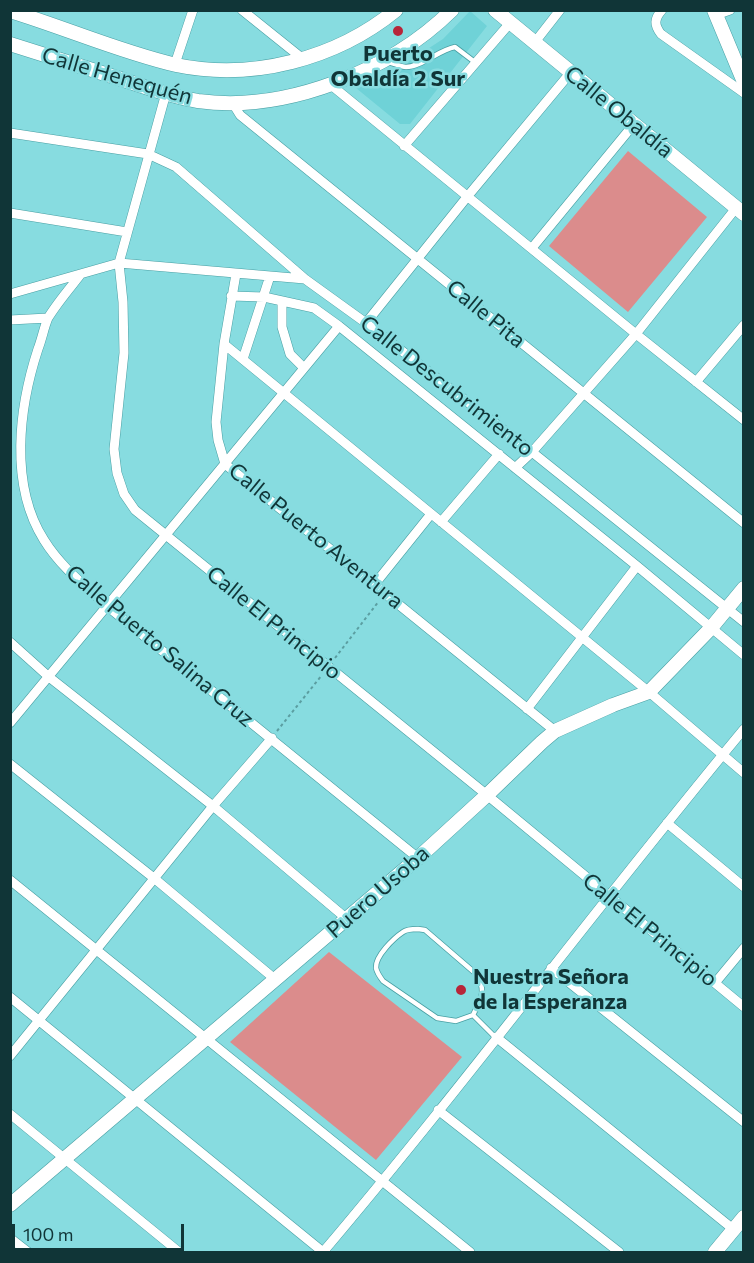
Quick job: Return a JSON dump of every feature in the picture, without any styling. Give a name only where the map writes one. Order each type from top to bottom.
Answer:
[{"type":"street","points":[[175,64],[193,10]]},
{"type":"street","points":[[242,10],[303,59]]},
{"type":"street","name":"Calle Henequén","points":[[10,11],[111,46],[175,64],[207,69],[244,69],[303,59],[346,42],[396,10]]},
{"type":"street","name":"Calle Henequén","points":[[10,44],[166,93],[199,101],[232,102],[279,98],[331,85],[385,61],[434,28],[452,10]]},
{"type":"street","name":"Calle Obaldía","points":[[495,10],[740,211]]},
{"type":"street","points":[[535,42],[560,10]]},
{"type":"street","points":[[662,10],[656,16],[655,25],[661,34],[744,93]]},
{"type":"street","points":[[730,10],[715,13],[744,82]]},
{"type":"street","points":[[404,146],[510,23]]},
{"type":"street","points":[[366,323],[571,72]]},
{"type":"street","points":[[331,85],[744,420]]},
{"type":"street","name":"Calle El Principio","points":[[166,93],[119,263],[123,302],[124,353],[114,449],[117,473],[124,494],[135,510],[165,535],[488,795],[744,1007]]},
{"type":"street","name":"Calle Pita","points":[[232,102],[240,115],[744,523]]},
{"type":"street","points":[[532,248],[634,124]]},
{"type":"street","name":"Calle Descubrimiento","points":[[10,133],[148,154],[176,167],[305,279],[366,323],[532,452],[744,622]]},
{"type":"street","points":[[515,468],[585,393],[740,211]]},
{"type":"street","points":[[10,213],[127,232]]},
{"type":"street","points":[[10,294],[119,263],[305,279]]},
{"type":"street","name":"Calle Puerto Salina Cruz","points":[[81,274],[48,318],[31,371],[20,446],[22,478],[28,504],[42,537],[58,561],[107,606],[418,858]]},
{"type":"street","name":"Calle Puerto Aventura","points":[[236,274],[224,344],[216,422],[218,440],[225,464],[555,732]]},
{"type":"street","points":[[243,359],[270,276]]},
{"type":"street","name":"Calle Descubrimiento","points":[[231,296],[264,297],[314,308],[499,454],[744,655]]},
{"type":"street","points":[[282,301],[282,327],[290,354],[304,368]]},
{"type":"street","points":[[10,320],[48,318]]},
{"type":"street","points":[[696,382],[744,325]]},
{"type":"street","points":[[10,723],[339,326]]},
{"type":"street","points":[[224,344],[744,772]]},
{"type":"street","points":[[441,522],[499,454]]},
{"type":"street","points":[[374,585],[431,514]]},
{"type":"street","points":[[527,709],[637,566]]},
{"type":"street","name":"Puero Usoba","points":[[10,1204],[418,858],[555,732],[613,705],[649,692],[711,628],[744,588]]},
{"type":"street","points":[[10,642],[49,677],[213,806],[347,919]]},
{"type":"street","points":[[10,997],[323,1252],[382,1182],[608,896],[744,729]]},
{"type":"street","points":[[10,1056],[213,806],[272,738]]},
{"type":"street","points":[[10,764],[155,879],[276,980]]},
{"type":"street","points":[[667,823],[744,887]]},
{"type":"street","points":[[10,880],[470,1252]]},
{"type":"street","points":[[715,983],[744,948]]},
{"type":"street","points":[[551,968],[744,1122]]},
{"type":"street","points":[[496,1037],[741,1221],[715,1252]]},
{"type":"street","points":[[438,1110],[619,1252]]},
{"type":"street","points":[[10,1114],[179,1252]]},
{"type":"street","points":[[10,1239],[28,1252]]},
{"type":"lane","points":[[385,61],[406,68],[455,47],[476,63]]},
{"type":"lane","points":[[418,928],[425,930],[475,973],[480,981],[483,988],[482,998],[473,1015],[456,1021],[438,1018],[384,981],[378,974],[376,967],[378,960],[402,933],[418,928]]},
{"type":"lane","points":[[473,1015],[496,1037]]},
{"type":"shaded area","points":[[470,11],[487,26],[410,124],[400,124],[356,88],[389,74],[443,39]]},
{"type":"shaded area","points":[[628,151],[707,217],[628,312],[549,246]]},
{"type":"shaded area","points":[[329,952],[462,1057],[376,1160],[230,1042]]},
{"type":"place","name":"Puerto Obaldía 2 Sur","points":[[398,31]]},
{"type":"place","name":"Nuestra Señora de la Esperanza","points":[[461,990]]}]
